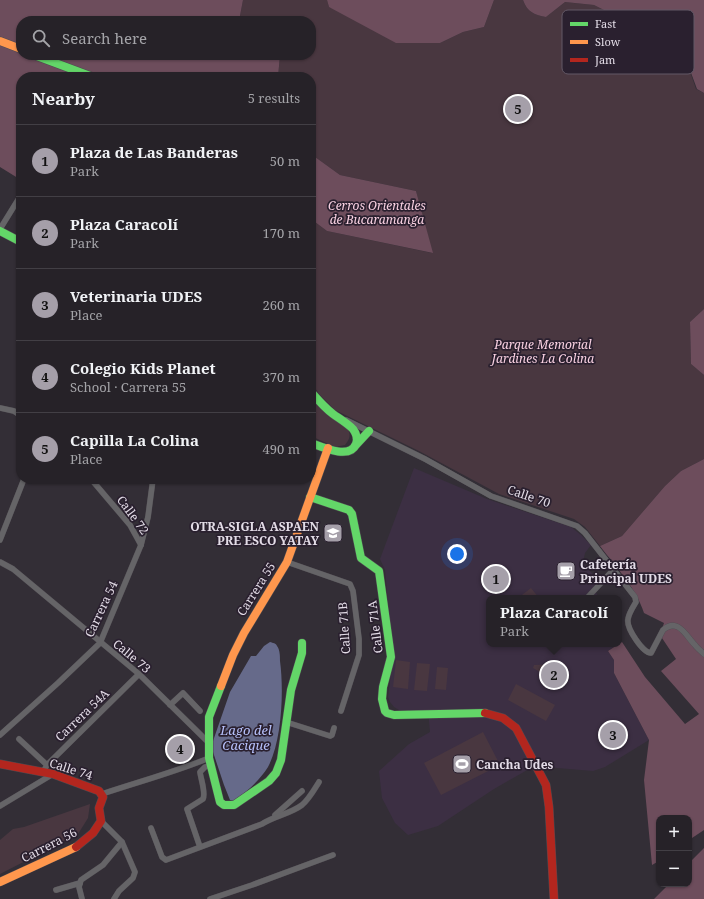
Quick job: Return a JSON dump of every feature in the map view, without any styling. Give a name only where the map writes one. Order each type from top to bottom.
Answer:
[{"type":"street","points":[[0,42],[16,47]]},
{"type":"street","points":[[45,60],[77,72]]},
{"type":"street","points":[[16,203],[0,230],[16,239]]},
{"type":"street","name":"Calle 70","points":[[316,397],[333,414],[348,425]]},
{"type":"street","points":[[0,408],[16,412]]},
{"type":"street","name":"Calle 70","points":[[333,414],[426,458],[491,496],[577,526],[585,533],[614,569],[636,600],[628,619],[630,628],[640,645],[650,653],[652,652],[663,630],[669,626],[672,626],[683,630],[694,645],[704,654]]},
{"type":"street","points":[[348,425],[355,432],[357,440],[354,448]]},
{"type":"street","points":[[338,452],[346,448],[353,439],[353,434],[348,425]]},
{"type":"street","points":[[316,444],[338,452],[350,451],[369,431]]},
{"type":"street","name":"Carrera 55","points":[[316,481],[328,448]]},
{"type":"street","points":[[0,540],[22,484]]},
{"type":"street","name":"Calle 72","points":[[95,484],[130,525],[141,545]]},
{"type":"street","name":"Carrera 54","points":[[0,735],[100,643],[141,545],[148,517],[152,484]]},
{"type":"street","name":"Carrera 55","points":[[286,722],[281,760],[276,773],[269,781],[234,805],[224,805],[220,802],[211,764],[208,742],[209,717],[233,655],[251,621],[287,562],[315,484]]},
{"type":"street","name":"Calle 71A","points":[[310,497],[348,510],[352,514],[361,558],[379,571],[391,657],[383,687],[382,699],[385,711],[394,715],[486,713],[503,718],[516,728],[520,734],[546,785],[549,807],[554,899]]},
{"type":"street","name":"Calle 73","points":[[0,562],[12,569],[139,674],[208,742]]},
{"type":"street","name":"Calle 71B","points":[[287,562],[350,584],[353,591],[359,639],[359,655],[341,711]]},
{"type":"street","points":[[590,595],[614,569]]},
{"type":"street","points":[[302,643],[302,653],[291,690],[286,722],[330,736],[332,735],[334,728]]},
{"type":"street","name":"Carrera 54A","points":[[45,768],[139,674]]},
{"type":"street","points":[[170,705],[183,693],[200,711]]},
{"type":"street","points":[[19,739],[45,768]]},
{"type":"street","name":"Calle 74","points":[[0,764],[45,768],[53,774],[99,791],[102,794],[103,799],[99,812],[101,821]]},
{"type":"street","points":[[200,847],[188,809],[200,802],[204,797],[201,776],[202,770],[211,764]]},
{"type":"street","points":[[102,794],[169,772],[211,764]]},
{"type":"street","points":[[0,806],[53,774]]},
{"type":"street","points":[[151,828],[163,859],[166,860],[262,824],[272,818],[293,810],[309,798],[319,782]]},
{"type":"street","points":[[272,818],[302,791]]},
{"type":"street","points":[[101,821],[122,842],[135,872],[135,875],[131,881],[119,891],[114,899]]},
{"type":"street","name":"Carrera 56","points":[[0,882],[78,846],[93,833],[101,821]]},
{"type":"street","points":[[82,899],[79,887],[81,880],[103,865],[122,842]]},
{"type":"street","points":[[210,899],[333,855]]},
{"type":"street","points":[[56,890],[80,883]]},
{"type":"shaded area","points":[[414,468],[487,499],[571,527],[591,545],[585,553],[583,562],[599,580],[593,587],[597,595],[486,595],[486,647],[614,647],[608,651],[614,660],[614,673],[649,740],[605,767],[593,771],[545,767],[529,769],[494,789],[438,826],[408,835],[395,823],[382,798],[379,771],[409,744],[430,732],[428,710],[399,710],[394,707],[388,697],[393,657],[385,570],[380,559]]},
{"type":"green space","points":[[0,0],[243,0],[240,16],[16,16],[16,60],[280,60],[278,72],[16,72],[16,177],[0,167]]},
{"type":"green space","name":"Parque Memorial Jardines La Colina","points":[[243,0],[327,0],[329,7],[440,43],[463,32],[484,27],[494,0],[523,0],[529,10],[546,17],[565,2],[594,5],[604,10],[562,10],[562,74],[691,74],[696,89],[704,93],[704,309],[690,322],[691,364],[704,375],[704,459],[681,471],[665,486],[622,536],[600,546],[585,527],[574,519],[499,494],[419,451],[335,410],[319,394],[316,390],[316,223],[327,231],[432,253],[416,191],[340,175],[316,158],[316,72],[278,72],[280,60],[316,60],[316,16],[240,16]]},
{"type":"green space","points":[[327,0],[494,0],[484,27],[463,32],[440,43],[396,43],[329,7]]},
{"type":"green space","points":[[523,0],[704,0],[704,93],[697,89],[691,74],[694,74],[694,10],[604,10],[594,5],[565,2],[546,17],[532,12]]},
{"type":"green space","name":"Cerros Orientales de Bucaramanga","points":[[316,158],[340,175],[416,191],[433,253],[327,231],[316,223]]},
{"type":"green space","points":[[704,309],[704,375],[691,364],[690,322]]},
{"type":"green space","points":[[316,402],[326,413],[346,427],[350,435],[345,445],[335,447],[316,438]]},
{"type":"green space","points":[[704,459],[704,830],[692,838],[692,815],[656,815],[656,863],[652,865],[644,780],[649,740],[614,673],[614,660],[608,651],[614,647],[622,647],[622,642],[645,677],[685,724],[699,714],[661,671],[676,659],[660,635],[664,623],[644,613],[631,586],[600,546],[622,536],[665,486],[681,471]]},
{"type":"green space","points":[[500,565],[510,576],[492,592],[482,581]]},
{"type":"green space","points":[[531,588],[537,595],[522,595]]},
{"type":"green space","points":[[396,660],[410,662],[408,689],[393,687]]},
{"type":"green space","points":[[417,663],[430,664],[427,691],[414,690]]},
{"type":"green space","points":[[565,664],[564,677],[560,684],[533,668],[534,665]]},
{"type":"green space","points":[[437,667],[448,668],[446,690],[435,689]]},
{"type":"green space","points":[[516,684],[555,705],[546,721],[508,700]]},
{"type":"green space","name":"Cancha Udes","points":[[483,732],[500,765],[441,795],[424,763]]},
{"type":"green space","points":[[90,804],[88,818],[78,834],[0,874],[0,840],[13,829],[24,827]]},
{"type":"green space","points":[[704,848],[704,899],[654,899],[666,887],[692,887],[692,860]]},
{"type":"water","name":"Lago del Cacique","points":[[270,642],[276,644],[279,649],[282,686],[281,715],[276,744],[268,767],[261,777],[233,801],[230,800],[213,752],[213,741],[230,692],[251,656],[256,656],[264,646]]},
{"type":"traffic: fast","points":[[47,60],[80,72]]},
{"type":"traffic: fast","points":[[0,231],[16,239]]},
{"type":"traffic: fast","points":[[316,398],[327,409],[353,429],[357,440],[353,449],[342,452],[316,445]]},
{"type":"traffic: fast","points":[[355,446],[369,431]]},
{"type":"traffic: fast","points":[[310,497],[349,510],[352,514],[361,558],[379,571],[391,657],[383,687],[382,699],[385,711],[394,715],[485,713]]},
{"type":"traffic: fast","points":[[221,686],[209,717],[209,758],[220,802],[224,805],[234,805],[269,781],[276,773],[281,760],[291,690],[302,653],[302,643]]},
{"type":"traffic: slow","points":[[0,41],[16,47]]},
{"type":"traffic: slow","points":[[316,481],[328,448]]},
{"type":"traffic: slow","points":[[221,686],[233,655],[244,633],[287,562],[315,484]]},
{"type":"traffic: slow","points":[[0,882],[76,847]]},
{"type":"traffic: jam","points":[[485,713],[503,718],[516,728],[546,785],[549,807],[554,899]]},
{"type":"traffic: jam","points":[[0,764],[53,774],[99,791],[103,797],[99,808],[101,821],[93,833],[76,847]]},
{"type":"place","name":"Capilla La Colina","points":[[518,109]]},
{"type":"place","name":"OTRA-SIGLA ASPAEN PRE ESCO YATAY","points":[[333,533]]},
{"type":"place","name":"Cafetería Principal UDES","points":[[566,571]]},
{"type":"place","name":"Plaza de Las Banderas","points":[[496,579]]},
{"type":"place","name":"Plaza Caracolí","points":[[554,675]]},
{"type":"place","name":"Veterinaria UDES","points":[[613,735]]},
{"type":"place","name":"Colegio Kids Planet","points":[[180,749]]},
{"type":"place","name":"Cancha Udes","points":[[462,764]]}]
